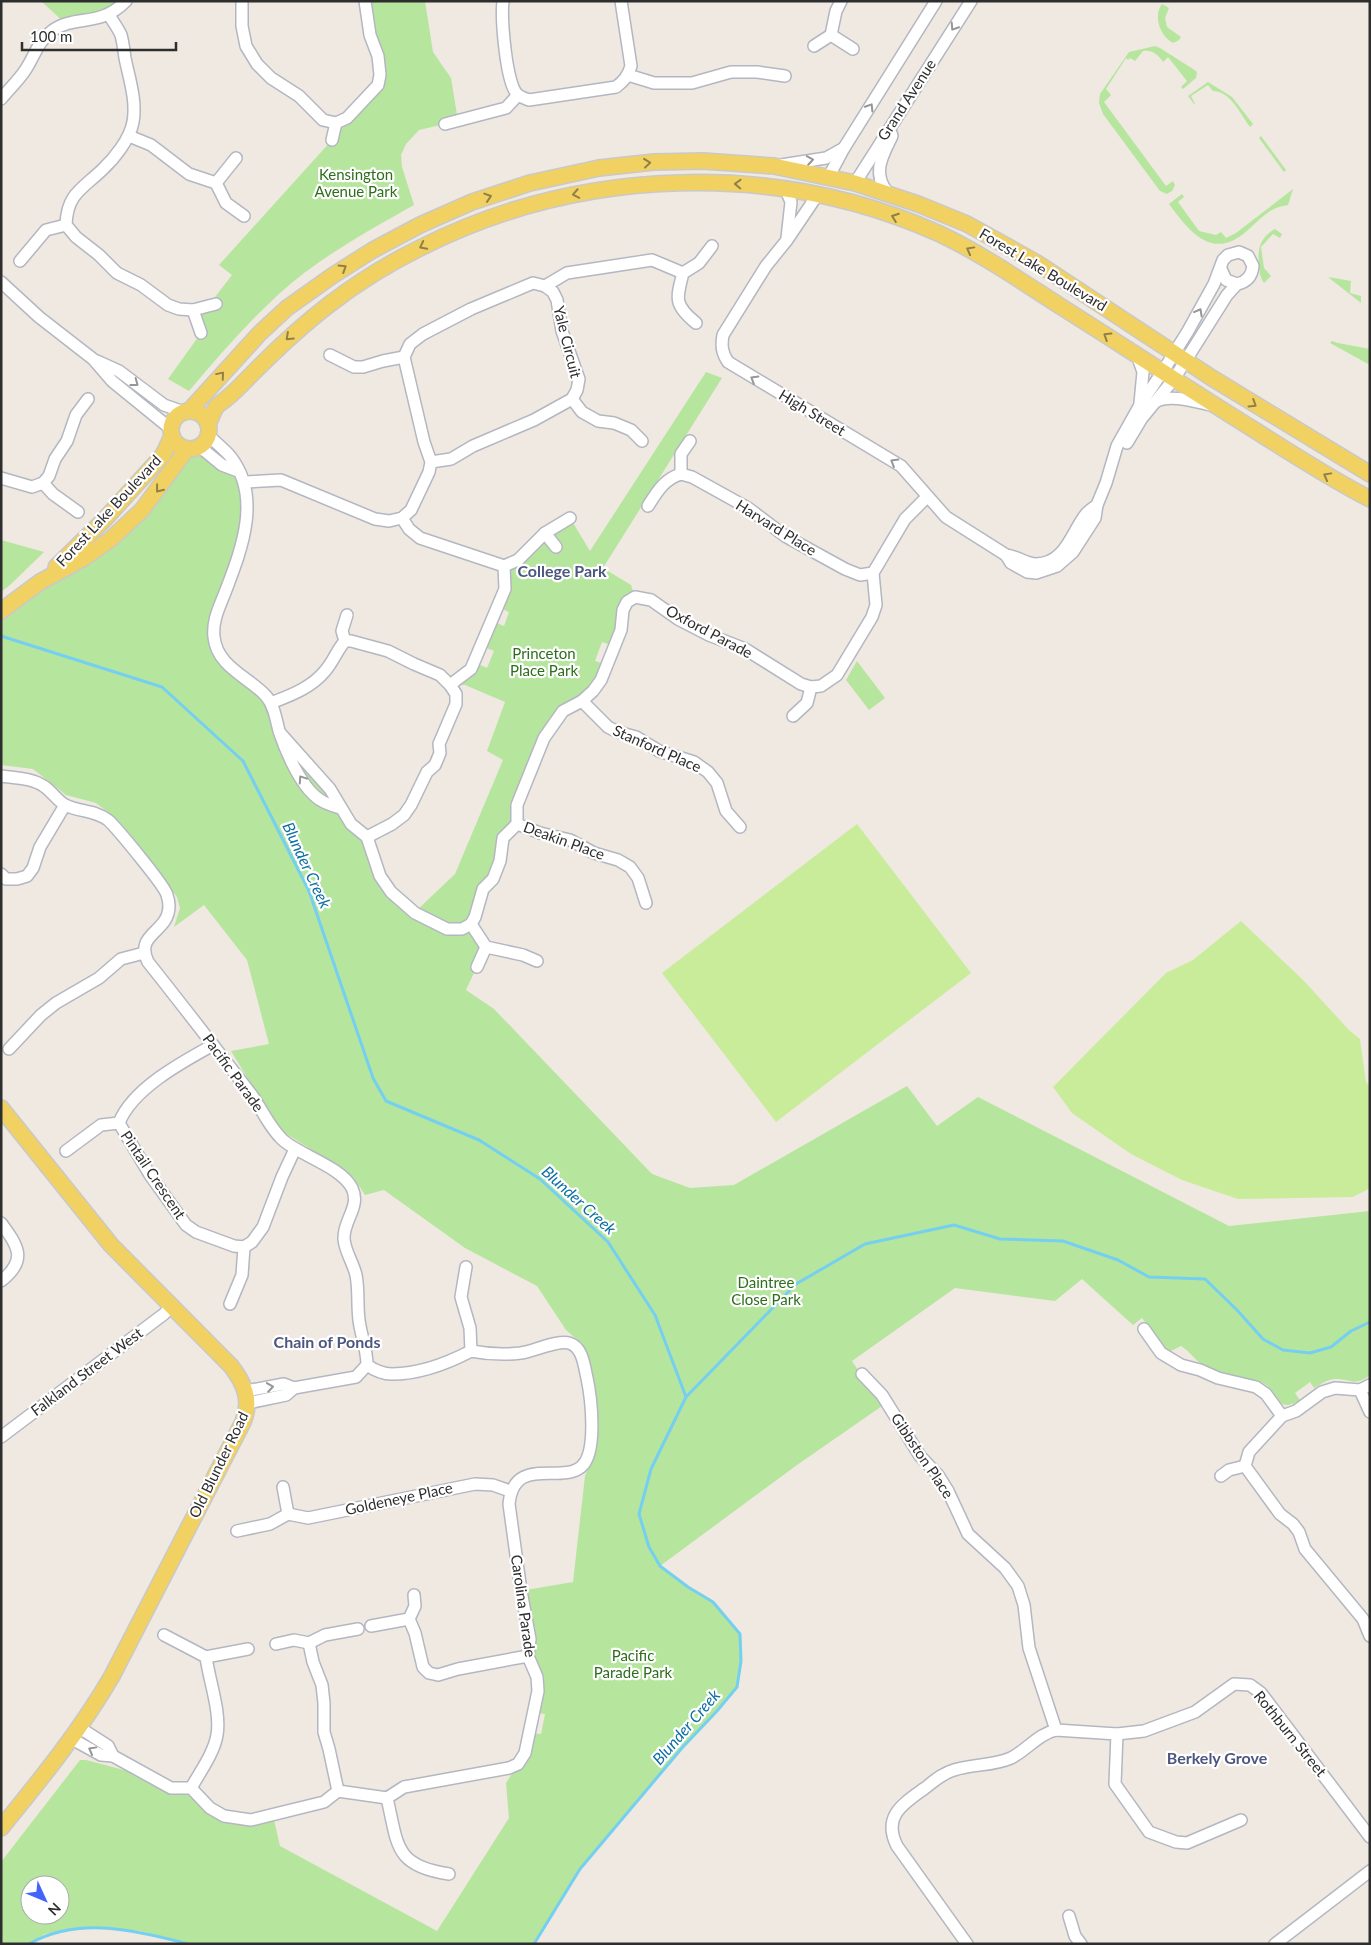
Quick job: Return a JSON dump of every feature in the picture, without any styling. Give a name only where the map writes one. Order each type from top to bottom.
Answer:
[{"type":"main road","name":"Forest Lake Boulevard","points":[[186,412],[259,334],[302,298],[373,250],[420,225],[472,202],[530,183],[599,168],[654,162],[703,161],[774,166],[855,183],[888,193],[967,224],[1010,247],[1286,425],[1370,474]]},
{"type":"main road","name":"Grand Avenue","points":[[818,194],[828,178]]},
{"type":"main road","name":"Forest Lake Boulevard","points":[[40,582],[84,558],[117,533],[142,510],[201,439],[217,406],[230,396],[291,335],[342,294],[394,261],[442,236],[490,217],[573,194],[616,187],[680,182],[746,185],[818,194],[844,200],[940,234],[998,266],[1313,469],[1370,499]]},
{"type":"main road","name":"Grand Avenue","points":[[844,200],[855,183]]},
{"type":"main road","points":[[186,412],[201,414],[201,439],[178,445],[171,433],[175,419],[186,412]]},
{"type":"main road","name":"Forest Lake Boulevard","points":[[1,611],[40,582],[104,520],[162,455],[171,433]]},
{"type":"main road","name":"Old Blunder Road","points":[[1,1108],[111,1245],[230,1366],[240,1378],[247,1397],[247,1413],[243,1422],[112,1676],[76,1734],[1,1828]]},
{"type":"street","points":[[1,99],[26,69],[39,42],[52,30],[66,24],[93,20],[109,15],[126,1]]},
{"type":"street","points":[[242,1],[242,26],[246,46],[257,64],[271,78],[299,96],[323,120],[336,122],[347,118],[378,85],[380,75],[378,56],[370,35],[365,1]]},
{"type":"street","points":[[503,1],[501,18],[511,83],[518,95],[529,100],[616,87],[624,82],[631,66],[621,1]]},
{"type":"street","points":[[814,46],[831,35],[836,11],[841,1]]},
{"type":"street","name":"Grand Avenue","points":[[828,178],[844,148],[936,1]]},
{"type":"street","name":"Grand Avenue","points":[[855,183],[972,1]]},
{"type":"street","points":[[109,15],[121,35],[134,107],[133,123],[128,136],[106,166],[85,183],[72,200],[66,212],[66,225],[76,238],[117,273],[141,285],[168,305],[179,309],[193,310],[216,304]]},
{"type":"street","points":[[831,35],[853,49]]},
{"type":"street","points":[[628,75],[654,84],[692,83],[731,72],[757,72],[785,76]]},
{"type":"street","points":[[444,124],[506,108],[518,95]]},
{"type":"street","points":[[332,140],[336,122]]},
{"type":"street","points":[[888,193],[881,184],[879,162],[892,136],[889,129]]},
{"type":"street","points":[[128,136],[151,145],[189,174],[216,183],[226,203],[244,216]]},
{"type":"street","points":[[774,166],[826,158],[844,148]]},
{"type":"street","points":[[216,183],[236,158]]},
{"type":"street","points":[[786,190],[791,202],[787,240]]},
{"type":"street","name":"High Street","points":[[818,194],[787,240],[766,266],[723,335],[721,345],[724,356],[735,367],[901,466],[946,517],[1006,555],[1011,563],[1027,572],[1036,573],[1057,566],[1073,552],[1095,518],[1097,505],[1117,446],[1140,405],[1169,375]]},
{"type":"street","points":[[20,261],[46,230],[66,225]]},
{"type":"street","points":[[696,323],[683,312],[677,296],[683,273],[700,263],[712,246]]},
{"type":"street","points":[[1239,252],[1248,256],[1253,266],[1252,272],[1246,281],[1237,284],[1227,295],[1180,357],[1221,269],[1223,260],[1228,255],[1239,252]]},
{"type":"street","points":[[245,482],[281,480],[374,519],[389,521],[402,518],[411,510],[429,472],[431,462],[424,442],[404,358],[410,344],[423,334],[471,309],[533,283],[546,286],[567,273],[652,260],[683,273]]},
{"type":"street","points":[[1221,269],[1226,280],[1237,284]]},
{"type":"street","points":[[1,282],[39,317],[93,359],[112,381],[171,433]]},
{"type":"street","name":"Yale Circuit","points":[[431,462],[451,458],[473,446],[534,420],[572,399],[577,390],[579,379],[562,331],[557,300],[553,292],[546,286]]},
{"type":"street","points":[[193,310],[201,333]]},
{"type":"street","points":[[330,355],[354,367],[363,367],[383,361],[404,358]]},
{"type":"street","points":[[1137,355],[1143,372],[1140,405]]},
{"type":"street","name":"High Street","points":[[1111,466],[1142,418],[1157,401],[1180,357]]},
{"type":"street","points":[[93,359],[119,371],[164,405],[186,412]]},
{"type":"street","points":[[1,478],[32,487],[44,483],[49,476],[55,459],[68,441],[76,415],[88,399]]},
{"type":"street","points":[[572,399],[582,412],[598,421],[631,430],[642,441]]},
{"type":"street","points":[[1157,401],[1177,399],[1215,406]]},
{"type":"street","points":[[201,439],[230,457],[245,482],[248,496],[241,551],[214,622],[214,639],[223,658],[233,669],[265,694],[271,702],[280,733],[330,789],[351,824],[367,837],[380,876],[390,892],[415,913],[447,928],[462,929],[471,924],[475,917],[483,890],[493,879],[500,861],[504,838],[517,824]]},
{"type":"street","points":[[648,506],[662,484],[680,474],[681,454],[690,441]]},
{"type":"street","name":"Harvard Place","points":[[680,474],[692,477],[748,508],[785,536],[845,569],[860,575],[873,573]]},
{"type":"street","points":[[44,483],[53,494],[78,512]]},
{"type":"street","points":[[793,716],[807,703],[811,687],[821,686],[837,675],[872,617],[876,605],[873,573],[905,519],[927,497]]},
{"type":"street","points":[[402,518],[409,529],[420,538],[504,566],[518,560],[544,533],[570,518]]},
{"type":"street","points":[[544,533],[556,547]]},
{"type":"street","points":[[450,685],[471,669],[504,590],[504,566]]},
{"type":"street","name":"Oxford Parade","points":[[517,824],[517,805],[544,738],[552,724],[563,711],[582,701],[601,680],[621,630],[623,610],[627,602],[634,597],[651,600],[678,619],[709,635],[745,649],[785,675],[811,687]]},
{"type":"street","points":[[345,641],[342,631],[347,615]]},
{"type":"street","points":[[271,702],[291,695],[314,683],[327,669],[337,650],[345,641],[388,651],[440,675],[450,685],[456,694],[456,704],[439,744],[440,753],[435,765],[427,772],[404,815],[392,824],[367,837]]},
{"type":"street","name":"Stanford Place","points":[[582,701],[608,727],[636,737],[659,751],[694,762],[708,772],[717,783],[726,811],[740,827]]},
{"type":"street","points":[[1,776],[33,780],[44,786],[65,805],[94,813],[108,820],[167,894],[169,907],[167,919],[149,937],[145,943],[144,953],[121,959],[99,978],[56,1003],[41,1015],[9,1049]]},
{"type":"street","points":[[3,879],[16,879],[27,876],[33,868],[40,846],[65,805]]},
{"type":"street","name":"Deakin Place","points":[[517,824],[540,833],[570,840],[594,853],[618,860],[630,867],[638,878],[646,903]]},
{"type":"street","points":[[471,924],[486,948],[523,955],[537,961]]},
{"type":"street","points":[[476,967],[486,948]]},
{"type":"street","name":"Pacific Parade","points":[[144,953],[148,962],[214,1045],[282,1139],[295,1150],[341,1175],[351,1187],[355,1198],[354,1209],[346,1226],[344,1238],[355,1272],[359,1322],[366,1354],[366,1365]]},
{"type":"street","name":"Pintail Crescent","points":[[119,1123],[123,1112],[131,1102],[175,1066],[214,1045]]},
{"type":"street","name":"Pintail Crescent","points":[[66,1151],[101,1125],[119,1123]]},
{"type":"street","name":"Pintail Crescent","points":[[119,1123],[150,1175],[186,1225],[196,1232],[234,1246],[244,1247]]},
{"type":"street","points":[[230,1304],[242,1275],[244,1247],[252,1242],[263,1227],[282,1177],[295,1150]]},
{"type":"street","points":[[1,1223],[14,1241],[19,1256],[14,1269],[1,1281]]},
{"type":"street","points":[[466,1267],[461,1297],[470,1328],[471,1350]]},
{"type":"street","name":"Falkland Street West","points":[[1,1437],[164,1314],[171,1306]]},
{"type":"street","points":[[1144,1329],[1161,1353],[1181,1365],[1200,1370],[1218,1378],[1256,1387],[1266,1394],[1282,1416]]},
{"type":"street","points":[[247,1397],[286,1395],[294,1388],[356,1377],[366,1365],[377,1371],[392,1374],[443,1364],[471,1350],[488,1354],[519,1353],[560,1342],[569,1343],[577,1348],[582,1357],[592,1399],[593,1420],[587,1458],[581,1466],[572,1471],[543,1473],[524,1477],[510,1491]]},
{"type":"street","name":"Gibbston Place","points":[[862,1374],[882,1395],[920,1456],[938,1475],[948,1491],[968,1534],[1005,1568],[1018,1586],[1024,1605],[1029,1648],[1056,1730]]},
{"type":"street","points":[[1245,1466],[1249,1452],[1282,1416],[1296,1411],[1322,1392],[1335,1388],[1365,1388],[1370,1412]]},
{"type":"street","points":[[1221,1476],[1230,1470],[1245,1466]]},
{"type":"street","points":[[1245,1466],[1280,1514],[1293,1524],[1299,1532],[1305,1549],[1363,1620],[1370,1636]]},
{"type":"street","name":"Goldeneye Place","points":[[288,1514],[308,1518],[475,1484],[493,1485],[510,1491]]},
{"type":"street","points":[[237,1531],[270,1524],[288,1514],[283,1487]]},
{"type":"street","name":"Carolina Parade","points":[[387,1798],[404,1787],[509,1768],[518,1764],[525,1753],[538,1691],[537,1677],[528,1656],[530,1639],[521,1591],[509,1504],[510,1491]]},
{"type":"street","points":[[414,1595],[415,1606],[409,1620],[415,1632],[423,1667],[429,1673],[438,1676],[458,1669],[528,1656]]},
{"type":"street","points":[[371,1626],[409,1620]]},
{"type":"street","points":[[276,1644],[294,1640],[309,1643],[325,1635],[358,1629]]},
{"type":"street","points":[[164,1635],[206,1657],[248,1649]]},
{"type":"street","points":[[309,1643],[313,1662],[322,1685],[324,1732],[338,1791]]},
{"type":"street","points":[[191,1788],[213,1747],[217,1735],[218,1720],[206,1657]]},
{"type":"street","name":"Rothburn Street","points":[[1056,1730],[1117,1734],[1144,1731],[1168,1724],[1195,1712],[1234,1684],[1250,1685],[1261,1693],[1370,1837]]},
{"type":"street","points":[[967,1944],[897,1846],[892,1833],[893,1819],[900,1808],[946,1773],[956,1769],[1008,1759],[1047,1732],[1056,1730]]},
{"type":"street","points":[[76,1734],[101,1755],[113,1756],[171,1788],[191,1788],[210,1808],[224,1816],[251,1820],[324,1802],[338,1791],[387,1798],[399,1846],[404,1856],[414,1864],[432,1872],[448,1874]]},
{"type":"street","points":[[1117,1734],[1116,1784],[1149,1832],[1176,1842],[1187,1843],[1241,1820]]},
{"type":"street","points":[[1275,1944],[1370,1871]]},
{"type":"street","points":[[1070,1916],[1075,1936],[1081,1944]]},
{"type":"green space","points":[[41,1],[126,1],[66,24]]},
{"type":"green space","name":"Kensington Avenue Park","points":[[365,1],[425,1],[433,52],[451,78],[458,121],[419,130],[406,144],[401,155],[402,167],[414,205],[345,245],[295,280],[244,328],[189,391],[168,379],[201,333],[193,310],[216,304],[215,297],[232,275],[219,265],[332,140],[336,123],[378,85]]},
{"type":"green space","points":[[1162,4],[1169,8],[1165,18],[1167,27],[1181,37],[1173,43],[1161,31],[1159,25],[1158,14]]},
{"type":"green space","points":[[1155,46],[1197,72],[1196,78],[1183,89],[1181,87],[1187,81],[1168,57],[1163,62],[1154,53],[1143,51],[1135,61],[1126,58],[1106,89],[1111,95],[1104,102],[1166,186],[1173,181],[1175,185],[1172,191],[1167,194],[1160,191],[1103,114],[1099,103],[1100,94],[1129,52]]},
{"type":"green space","points":[[1208,82],[1232,97],[1253,124],[1250,127],[1230,99],[1219,92],[1213,91],[1208,85],[1191,96],[1194,104],[1188,96]]},
{"type":"green space","points":[[1261,136],[1286,170],[1284,172],[1259,138]]},
{"type":"green space","points":[[1293,189],[1288,205],[1271,211],[1236,239],[1225,243],[1214,244],[1195,234],[1169,204],[1182,194],[1184,197],[1178,202],[1199,231],[1216,235],[1221,232],[1226,238],[1236,233]]},
{"type":"green space","points":[[1275,229],[1282,234],[1280,238],[1273,234],[1261,247],[1264,268],[1271,276],[1264,283],[1260,272],[1259,248],[1263,239]]},
{"type":"green space","points":[[1328,277],[1351,281],[1350,293],[1361,296],[1361,303]]},
{"type":"green space","points":[[1332,341],[1370,349],[1370,365],[1330,343]]},
{"type":"green space","points":[[706,372],[722,378],[603,568],[631,585],[635,597],[627,602],[601,680],[544,738],[517,824],[503,838],[471,924],[486,947],[466,990],[494,1009],[652,1174],[690,1188],[734,1185],[907,1086],[937,1126],[978,1097],[1229,1226],[1370,1211],[1370,1375],[1357,1382],[1341,1379],[1330,1380],[1314,1388],[1310,1382],[1295,1393],[1300,1400],[1286,1405],[1281,1403],[1267,1385],[1261,1382],[1218,1373],[1202,1364],[1181,1346],[1167,1351],[1142,1318],[1133,1325],[1082,1279],[1055,1301],[955,1288],[852,1361],[882,1406],[797,1465],[660,1566],[688,1587],[713,1602],[740,1634],[741,1661],[737,1687],[682,1748],[580,1869],[534,1944],[188,1944],[140,1931],[87,1927],[45,1934],[29,1944],[1,1944],[1,1862],[80,1760],[124,1770],[168,1789],[189,1792],[208,1810],[274,1820],[280,1846],[437,1931],[509,1818],[506,1783],[511,1775],[522,1766],[532,1733],[541,1734],[545,1714],[536,1713],[526,1590],[573,1582],[585,1476],[594,1453],[598,1409],[587,1353],[582,1344],[566,1330],[537,1286],[465,1248],[384,1190],[365,1195],[354,1178],[347,1172],[285,1133],[275,1123],[231,1051],[269,1044],[247,960],[204,905],[174,927],[180,908],[177,897],[119,821],[96,803],[66,795],[33,769],[1,765],[1,618],[86,560],[189,453],[203,450],[238,471],[244,535],[214,622],[223,658],[265,694],[280,733],[367,837],[380,876],[415,912],[455,874],[503,760],[487,751],[505,702],[465,685],[450,685],[471,669],[505,590],[504,566],[570,518],[590,551]],"holes":[[[500,608],[509,612],[504,626],[494,622]],[[602,642],[611,645],[605,664],[595,661]],[[484,647],[494,651],[487,668],[478,664]]]},
{"type":"green space","points":[[1,540],[44,552],[1,592]]},
{"type":"green space","points":[[857,661],[885,698],[869,710],[846,680]]},
{"type":"green space","points":[[857,824],[971,973],[776,1122],[662,973]]},
{"type":"green space","points":[[1241,921],[1304,981],[1349,1030],[1360,1039],[1366,1082],[1370,1087],[1370,1188],[1353,1197],[1238,1199],[1182,1180],[1131,1154],[1072,1113],[1053,1087],[1166,973],[1193,960]]},
{"type":"waterway","name":"Blunder Creek","points":[[1,636],[162,687],[243,761],[309,891],[373,1078],[386,1101],[479,1140],[540,1179],[608,1242],[655,1315],[686,1397],[651,1469],[639,1514],[649,1547],[660,1566],[688,1587],[713,1602],[740,1634],[741,1661],[737,1687],[682,1748],[580,1869],[534,1944]]},
{"type":"waterway","points":[[686,1397],[796,1284],[865,1244],[954,1225],[1000,1239],[1063,1241],[1118,1260],[1149,1277],[1205,1279],[1263,1339],[1283,1350],[1310,1353],[1331,1347],[1351,1331],[1370,1322]]},
{"type":"waterway","name":"Blunder Creek","points":[[29,1944],[48,1935],[67,1930],[87,1928],[128,1930],[188,1944]]},
{"type":"district","name":"College Park","points":[[562,571]]},
{"type":"district","name":"Chain of Ponds","points":[[327,1342]]},
{"type":"district","name":"Berkely Grove","points":[[1217,1758]]},
{"type":"park label","name":"Princeton Place Park","points":[[544,662]]},
{"type":"park label","name":"Daintree Close Park","points":[[766,1292]]},
{"type":"park label","name":"Pacific Parade Park","points":[[633,1664]]}]
